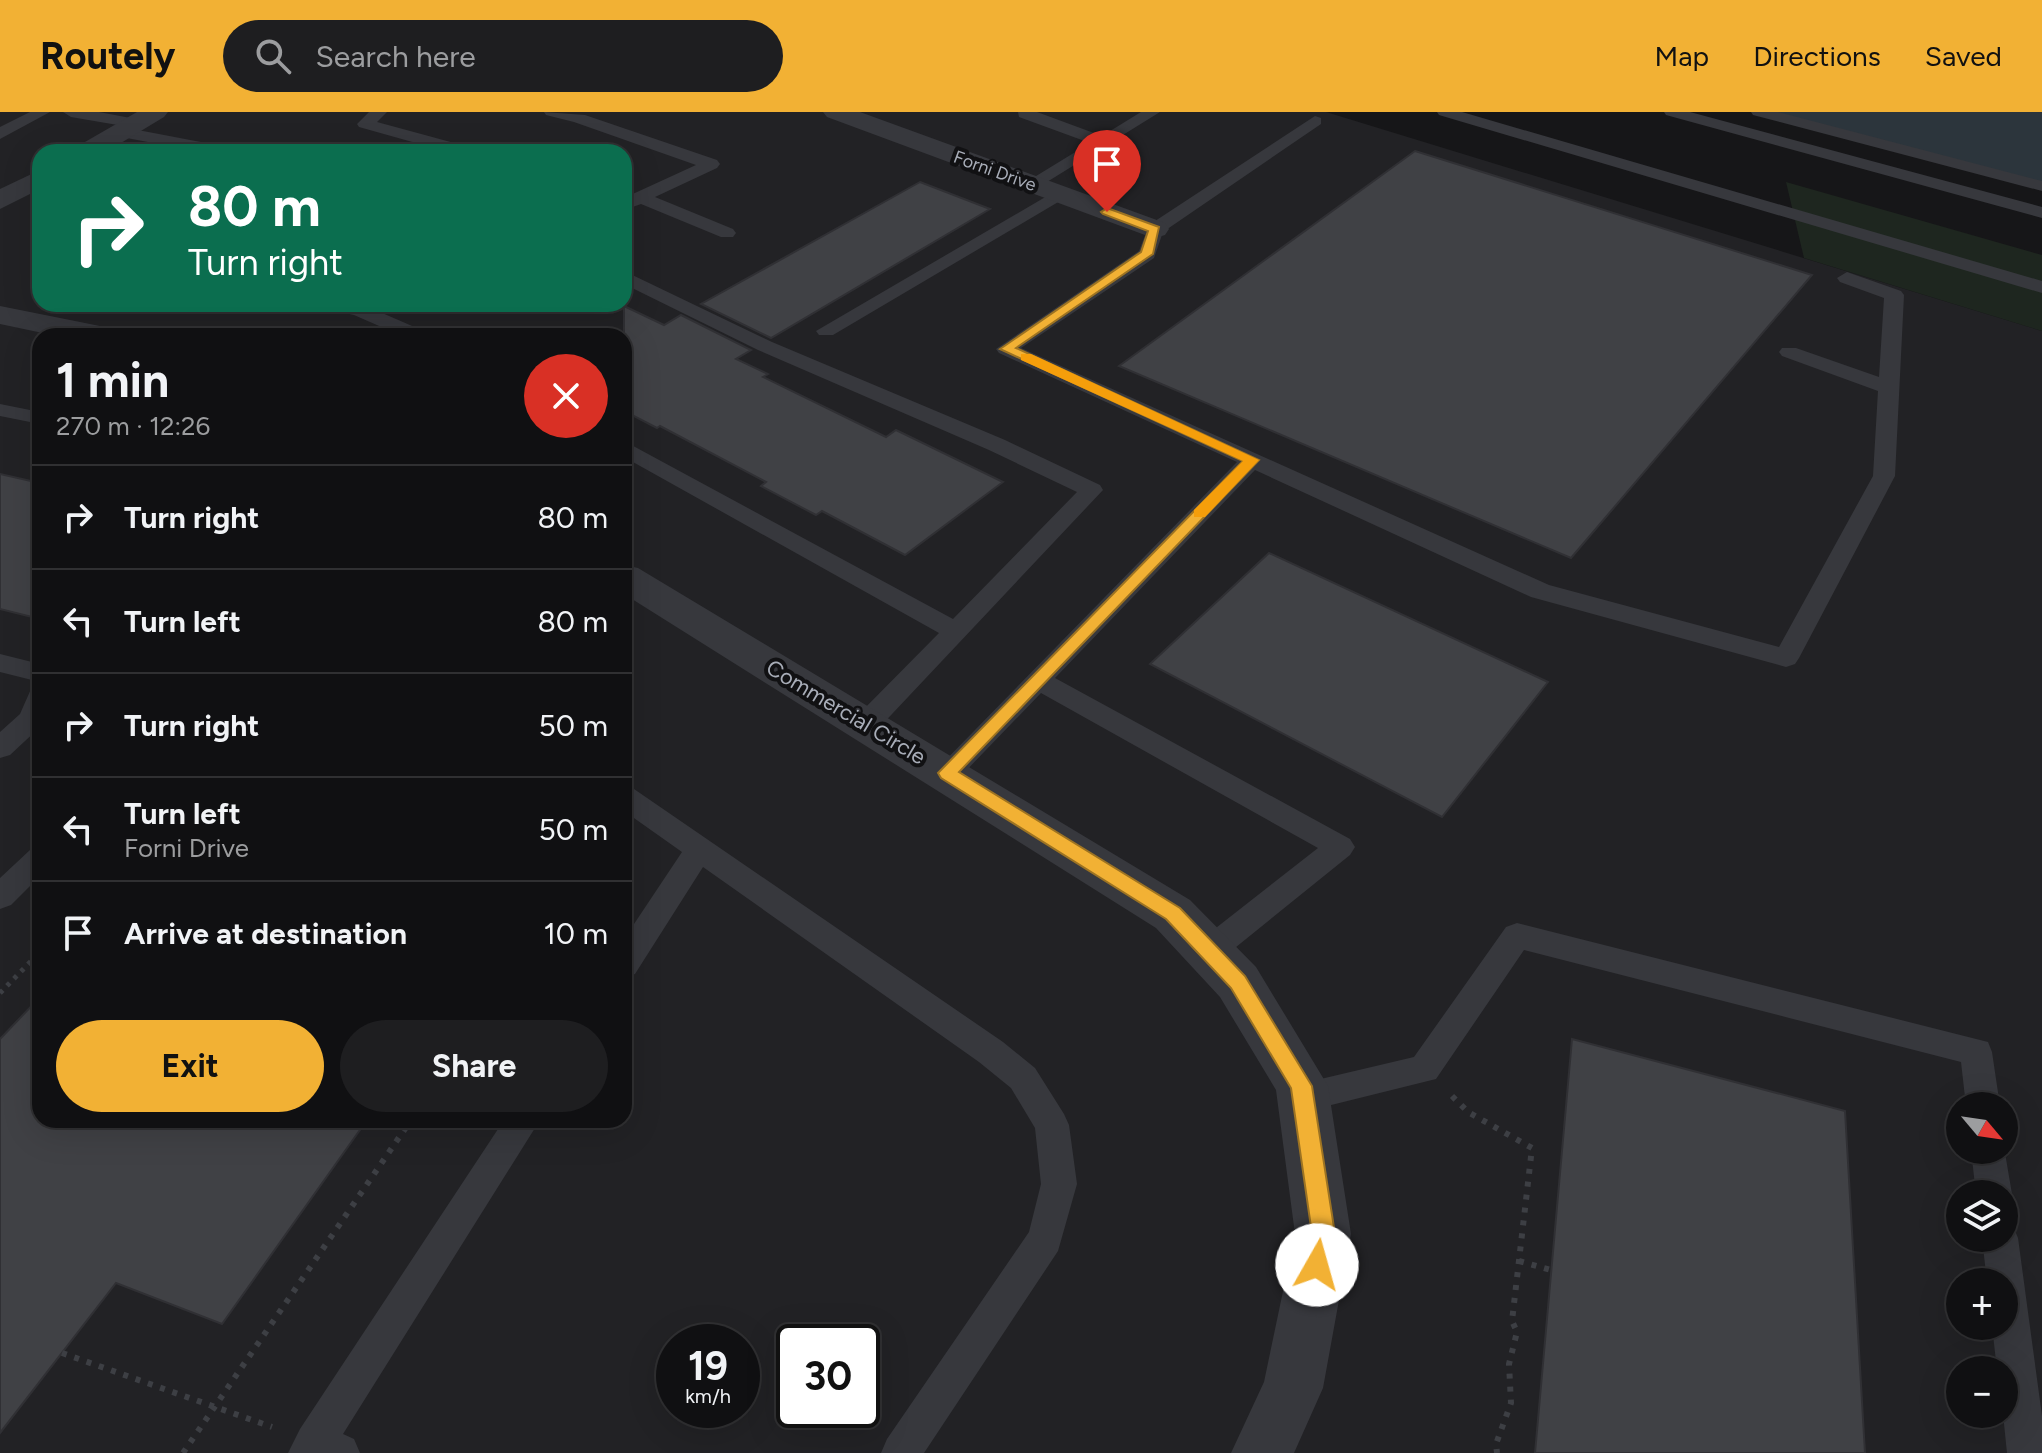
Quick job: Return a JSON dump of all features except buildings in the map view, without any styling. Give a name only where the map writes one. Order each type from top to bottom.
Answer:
[{"type":"street","name":"Forni Drive","points":[[836,112],[1155,229]]},
{"type":"street","points":[[100,144],[137,122]]},
{"type":"street","points":[[0,201],[32,183]]},
{"type":"street","points":[[0,315],[64,328]]},
{"type":"street","name":"Commercial Circle","points":[[632,582],[1173,914],[1238,982],[1302,1086],[1323,1234],[1293,1388],[1262,1453]]},
{"type":"lane","points":[[0,134],[42,112]]},
{"type":"lane","points":[[71,112],[137,122],[184,144]]},
{"type":"lane","points":[[379,112],[365,124],[438,144]]},
{"type":"lane","points":[[552,112],[579,118],[711,164],[632,201]]},
{"type":"lane","points":[[826,331],[1047,190],[1103,142],[1152,112]]},
{"type":"lane","points":[[1445,112],[2042,287]]},
{"type":"lane","points":[[1672,112],[2042,213]]},
{"type":"lane","points":[[1759,112],[2042,186]]},
{"type":"lane","points":[[1024,113],[1103,142]]},
{"type":"lane","points":[[1315,121],[1155,229],[1147,254],[1006,349],[1540,591],[1786,658],[1884,476],[1894,295],[1847,278]]},
{"type":"lane","points":[[632,201],[727,233]]},
{"type":"lane","points":[[632,281],[765,346],[997,445],[1092,490],[953,630],[866,724]]},
{"type":"lane","points":[[364,312],[401,328]]},
{"type":"lane","points":[[1789,352],[1889,388]]},
{"type":"lane","points":[[0,410],[32,416]]},
{"type":"lane","points":[[632,452],[953,630]]},
{"type":"lane","points":[[947,773],[1252,460]]},
{"type":"lane","points":[[0,663],[32,671]]},
{"type":"lane","points":[[1038,680],[1340,847],[1209,951]]},
{"type":"lane","points":[[0,748],[32,719]]},
{"type":"lane","points":[[632,801],[991,1052],[1023,1078],[1052,1125],[1059,1184],[1045,1239],[901,1453]]},
{"type":"lane","points":[[632,953],[700,848]]},
{"type":"lane","points":[[0,897],[32,866]]},
{"type":"lane","points":[[1303,1097],[1424,1069],[1517,936],[1976,1052],[1981,1092]]},
{"type":"lane","points":[[321,1450],[518,1128]]},
{"type":"lane","points":[[2002,1252],[2027,1453]]},
{"type":"path","points":[[0,993],[32,960]]},
{"type":"path","points":[[1424,1069],[1468,1112],[1532,1148],[1512,1321],[1517,1332],[1509,1364],[1511,1403],[1496,1444],[1497,1453]]},
{"type":"path","points":[[183,1453],[406,1128]]},
{"type":"path","points":[[1519,1261],[1551,1270]]},
{"type":"path","points":[[62,1353],[215,1406],[321,1450]]},
{"type":"shaded area","points":[[0,112],[1326,112],[2042,331],[2042,1453],[0,1453]]},
{"type":"shaded area","points":[[1775,112],[2042,112],[2042,182]]},
{"type":"shaded area","points":[[1786,182],[2042,255],[2042,331],[1804,258]]},
{"type":"slow traffic","points":[[1026,357],[1252,460],[1200,514]]},
{"type":"route","points":[[1107,212],[1155,229],[1147,254],[1006,349],[1252,460],[947,773],[1173,914],[1238,982],[1302,1086],[1323,1234],[1317,1265]]}]
